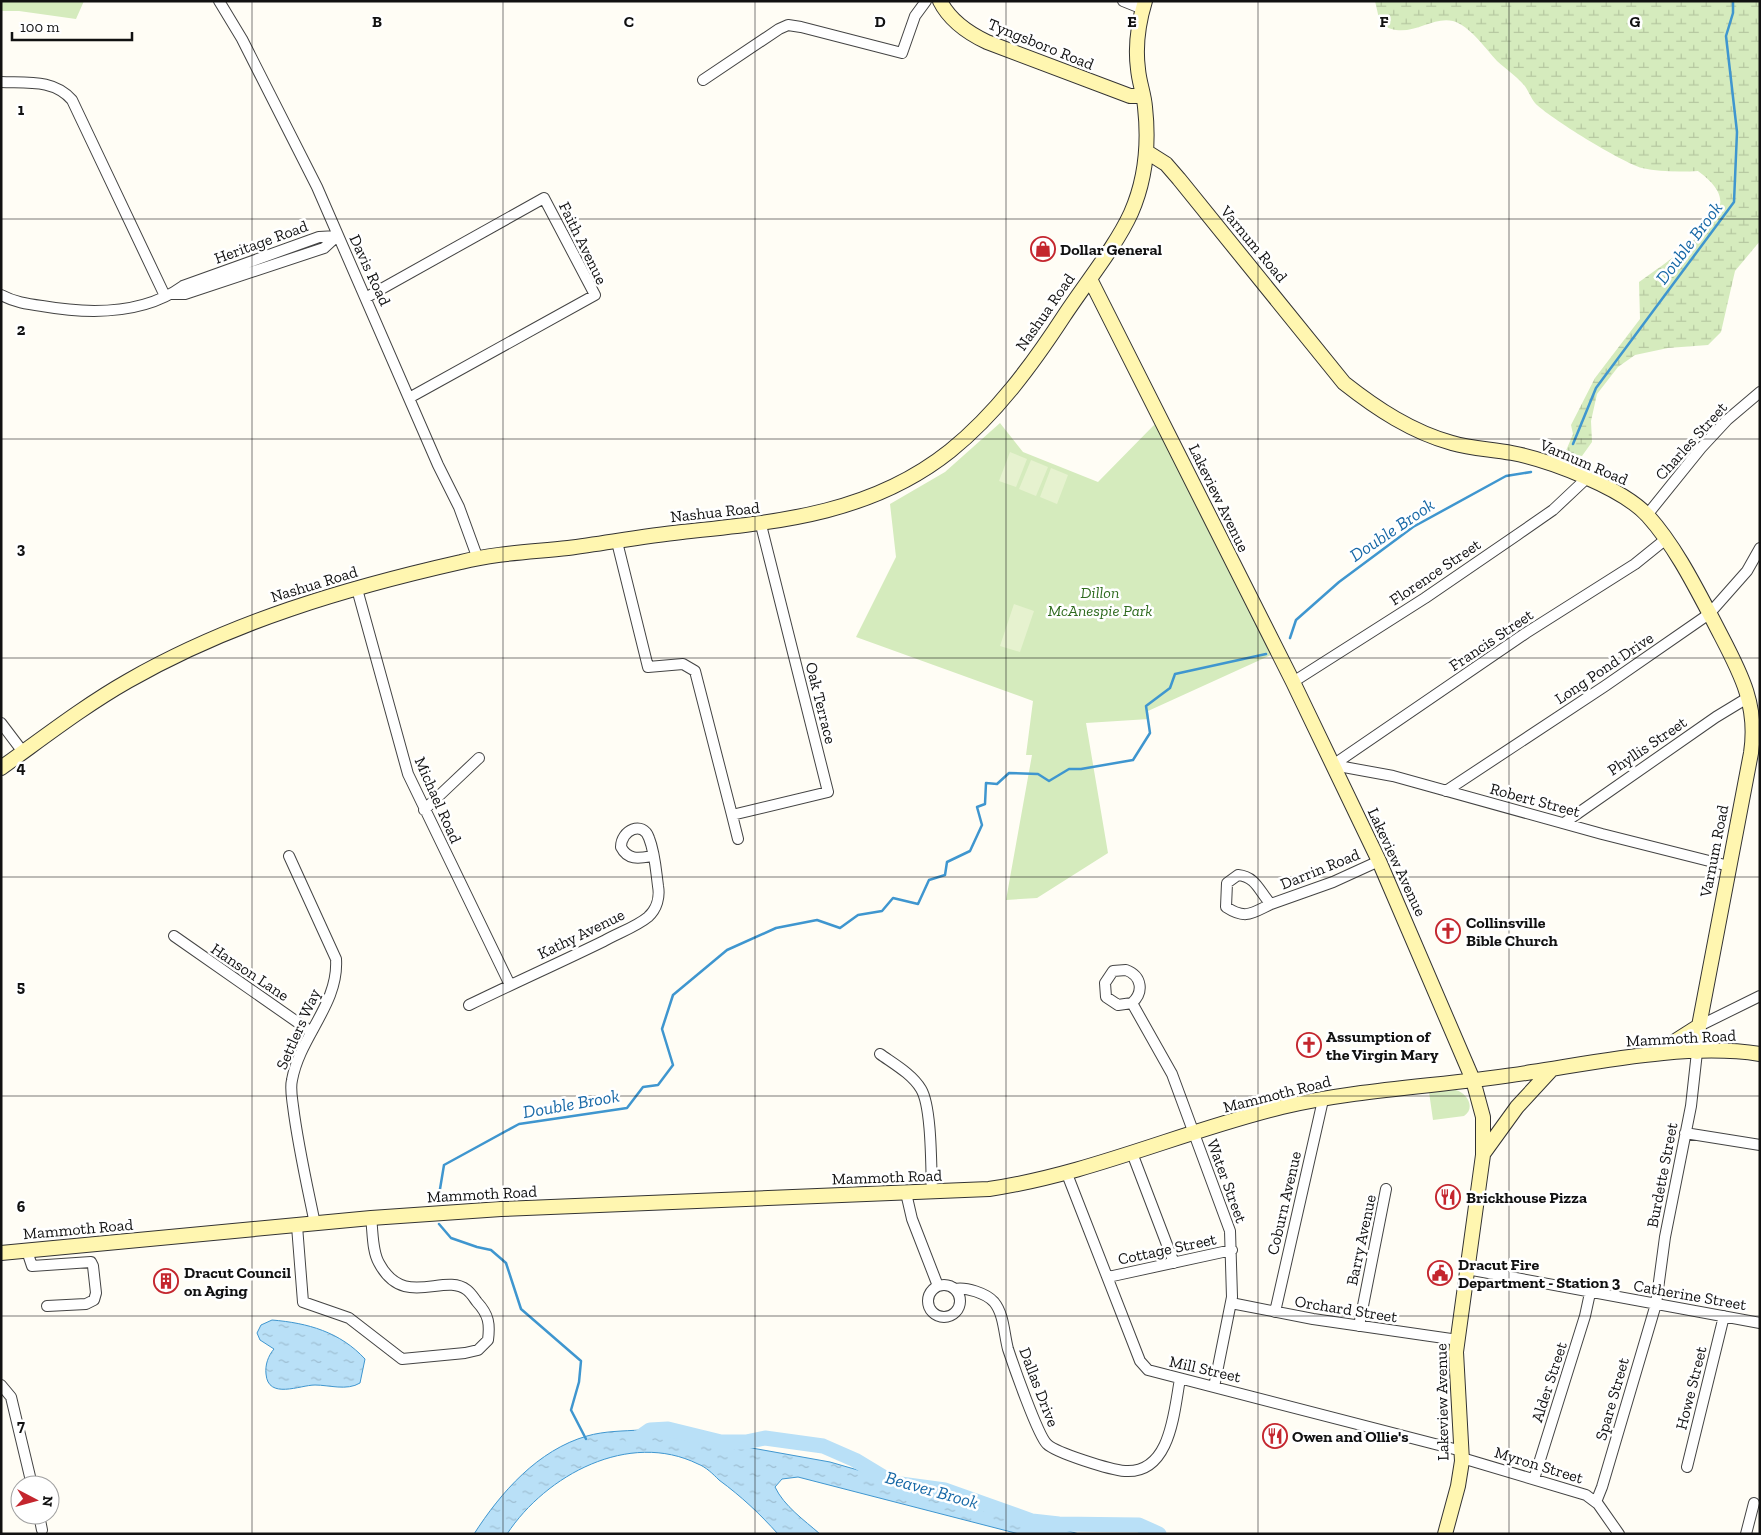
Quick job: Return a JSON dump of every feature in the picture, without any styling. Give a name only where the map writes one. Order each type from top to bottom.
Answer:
[{"type":"main road","name":"Tyngsboro Road","points":[[940,1],[954,21],[970,34],[987,42],[1130,96],[1143,96]]},
{"type":"main road","name":"Nashua Road","points":[[1,768],[98,699],[130,680],[280,611],[357,589],[478,559],[761,525],[806,517],[847,505],[883,490],[949,452],[999,404],[1019,379],[1090,279],[1131,213],[1144,175],[1147,152],[1143,96],[1136,46],[1139,22],[1144,5]]},
{"type":"main road","name":"Varnum Road","points":[[1147,152],[1166,164],[1344,383],[1365,399],[1413,429],[1452,443],[1544,461],[1587,478],[1624,497],[1647,514],[1666,539],[1710,614],[1749,697],[1757,724],[1699,1026],[1697,1052]]},
{"type":"main road","name":"Lakeview Avenue","points":[[1090,279],[1293,682],[1379,860],[1473,1080],[1483,1116],[1483,1155],[1458,1340],[1457,1379],[1462,1454],[1458,1486],[1445,1534]]},
{"type":"main road","points":[[1654,1055],[1699,1026]]},
{"type":"main road","name":"Mammoth Road","points":[[1,1253],[371,1218],[511,1209],[989,1189],[1027,1184],[1067,1174],[1283,1107],[1367,1091],[1473,1080],[1654,1055],[1697,1052],[1760,1054]]},
{"type":"main road","points":[[1483,1155],[1517,1106],[1552,1069]]},
{"type":"street","name":"Davis Road","points":[[219,1],[266,84],[316,186],[459,507],[478,559]]},
{"type":"street","points":[[703,80],[770,34],[788,26],[801,26],[902,52],[915,16],[926,1]]},
{"type":"street","points":[[1123,1],[1144,5]]},
{"type":"street","points":[[1,82],[48,84],[61,90],[72,100],[169,295]]},
{"type":"street","name":"Faith Avenue","points":[[366,297],[544,198],[595,295],[409,398]]},
{"type":"street","name":"Heritage Road","points":[[1,295],[22,303],[84,311],[131,306],[169,295],[184,294],[324,248],[337,236]]},
{"type":"street","name":"Charles Street","points":[[1647,514],[1714,434],[1760,392]]},
{"type":"street","name":"Florence Street","points":[[1293,682],[1416,604],[1553,510],[1587,478]]},
{"type":"street","name":"Oak Terrace","points":[[732,815],[828,792],[761,525]]},
{"type":"street","name":"Francis Street","points":[[1332,765],[1526,633],[1635,564],[1666,539]]},
{"type":"street","points":[[617,542],[648,667],[679,664],[689,666],[695,671],[738,839]]},
{"type":"street","name":"Long Pond Drive","points":[[1446,791],[1710,614],[1748,570],[1760,548]]},
{"type":"street","name":"Michael Road","points":[[357,589],[405,766],[424,810],[510,985]]},
{"type":"street","name":"Phyllis Street","points":[[1564,823],[1716,717],[1749,697]]},
{"type":"street","points":[[1,723],[23,752]]},
{"type":"street","points":[[424,810],[479,758]]},
{"type":"street","name":"Robert Street","points":[[1332,765],[1393,776],[1729,866]]},
{"type":"street","name":"Settlers Way","points":[[289,856],[336,959],[337,976],[328,1002],[310,1031],[291,1081],[296,1128],[315,1224]]},
{"type":"street","name":"Kathy Avenue","points":[[469,1005],[584,951],[649,916],[656,906],[659,896],[653,856]]},
{"type":"street","name":"Darrin Road","points":[[1271,904],[1264,896],[1260,887],[1248,876],[1238,875],[1226,883],[1226,907],[1238,914],[1247,915],[1271,904],[1333,882],[1379,860]]},
{"type":"street","name":"Hanson Lane","points":[[174,936],[310,1031]]},
{"type":"street","points":[[1699,1026],[1760,996]]},
{"type":"street","name":"Water Street","points":[[1132,1003],[1170,1070],[1229,1224],[1232,1250],[1231,1303],[1214,1387]]},
{"type":"street","name":"Burdette Street","points":[[1656,1304],[1665,1237],[1685,1133],[1697,1052]]},
{"type":"street","points":[[880,1054],[914,1080],[924,1094],[927,1111],[932,1192]]},
{"type":"street","name":"Coburn Avenue","points":[[1275,1312],[1322,1100]]},
{"type":"street","points":[[1685,1133],[1760,1144]]},
{"type":"street","points":[[1132,1153],[1174,1263]]},
{"type":"street","name":"Mill Street","points":[[1067,1174],[1140,1361],[1148,1370],[1462,1454]]},
{"type":"street","name":"Barry Avenue","points":[[1359,1326],[1386,1189]]},
{"type":"street","points":[[906,1193],[916,1228],[938,1286],[930,1292],[928,1304],[934,1314],[942,1317],[953,1315],[959,1308],[960,1296],[955,1289]]},
{"type":"street","points":[[297,1226],[303,1302],[348,1318],[402,1358],[478,1350],[488,1340],[490,1329],[490,1319],[480,1305],[467,1290],[459,1286],[410,1289],[394,1281],[378,1262],[371,1218]]},
{"type":"street","name":"Cottage Street","points":[[1108,1277],[1232,1250]]},
{"type":"street","points":[[27,1251],[32,1266],[91,1262],[93,1266],[96,1293],[94,1300],[86,1304],[46,1306]]},
{"type":"street","name":"Catherine Street","points":[[1467,1269],[1760,1323]]},
{"type":"street","name":"Dallas Drive","points":[[938,1286],[947,1285],[955,1289],[964,1289],[984,1295],[995,1304],[1012,1360],[1040,1433],[1048,1445],[1066,1453],[1120,1471],[1138,1470],[1151,1462],[1160,1453],[1168,1438],[1180,1379]]},
{"type":"street","name":"Alder Street","points":[[1534,1479],[1585,1316],[1590,1293]]},
{"type":"street","name":"Orchard Street","points":[[1231,1303],[1359,1326],[1458,1340]]},
{"type":"street","name":"Spare Street","points":[[1596,1502],[1656,1304]]},
{"type":"street","name":"Howe Street","points":[[1687,1467],[1724,1316]]},
{"type":"street","points":[[1,1386],[11,1397],[30,1475]]},
{"type":"street","name":"Myron Street","points":[[1462,1454],[1534,1479],[1582,1493],[1596,1502],[1620,1534]]},
{"type":"street","points":[[1746,1534],[1754,1503]]},
{"type":"street","points":[[41,1525],[42,1530]]},
{"type":"green space","points":[[1,1],[84,1],[76,19],[19,11],[1,11]]},
{"type":"green space","points":[[1375,1],[1760,1],[1760,241],[1735,271],[1721,332],[1708,345],[1668,348],[1635,355],[1618,367],[1597,394],[1591,421],[1592,442],[1582,456],[1565,453],[1573,434],[1571,425],[1595,378],[1640,319],[1639,282],[1684,248],[1706,228],[1719,209],[1720,198],[1718,192],[1712,183],[1698,171],[1642,168],[1619,158],[1570,128],[1535,103],[1520,81],[1497,61],[1471,32],[1459,23],[1444,20],[1409,30],[1390,28],[1380,23]]},
{"type":"green space","name":"Dillon McAnespie Park","points":[[1000,423],[1023,452],[1098,482],[1155,424],[1271,655],[1148,711],[1149,719],[1086,723],[1108,853],[1037,898],[1006,900],[1032,755],[1026,755],[1033,701],[856,637],[896,557],[890,504],[945,472]]},
{"type":"green space","points":[[1010,452],[1027,459],[1016,487],[999,481]]},
{"type":"green space","points":[[1031,460],[1048,467],[1036,496],[1019,489]]},
{"type":"green space","points":[[1051,468],[1068,475],[1057,504],[1040,497]]},
{"type":"green space","points":[[1014,604],[1034,611],[1020,652],[1000,646]]},
{"type":"green space","points":[[1456,1090],[1467,1097],[1470,1105],[1468,1113],[1464,1116],[1433,1120],[1429,1092]]},
{"type":"water","points":[[272,1320],[285,1321],[323,1330],[345,1342],[365,1359],[360,1383],[349,1387],[315,1385],[278,1389],[272,1387],[268,1382],[266,1371],[267,1361],[274,1349],[260,1340],[257,1333],[261,1325]]},
{"type":"water","points":[[641,1430],[657,1431],[830,1462],[1079,1534],[1019,1534],[798,1477],[782,1479],[775,1487],[789,1507],[820,1534],[778,1534],[750,1506],[704,1467],[672,1455],[645,1452],[618,1456],[591,1464],[566,1477],[544,1493],[507,1534],[474,1534],[496,1503],[522,1474],[552,1451],[594,1434]]},
{"type":"waterway","name":"Double Brook","points":[[1573,444],[1596,388],[1734,202],[1737,132],[1726,36],[1733,13],[1733,1]]},
{"type":"waterway","name":"Double Brook","points":[[1290,638],[1296,620],[1339,582],[1413,527],[1506,476],[1531,472]]},
{"type":"waterway","name":"Double Brook","points":[[438,1201],[444,1165],[519,1124],[627,1108],[643,1087],[658,1085],[673,1065],[662,1029],[673,995],[727,950],[776,928],[817,920],[840,928],[858,915],[882,911],[893,898],[918,904],[929,880],[945,875],[947,862],[970,851],[982,825],[977,807],[985,804],[986,783],[997,784],[1009,773],[1038,774],[1049,781],[1069,769],[1081,769],[1133,760],[1150,733],[1146,706],[1170,688],[1175,674],[1266,654]]},
{"type":"waterway","name":"Double Brook","points":[[439,1224],[451,1238],[491,1250],[506,1263],[521,1309],[581,1361],[579,1382],[571,1410],[586,1439]]},
{"type":"waterway","name":"Beaver Brook","points":[[633,1439],[640,1437],[650,1430],[668,1429],[721,1442],[746,1442],[765,1438],[823,1446],[855,1460],[893,1483],[945,1490],[1032,1521],[1059,1524],[1139,1525],[1159,1534]]},
{"type":"place","name":"Dollar General","points":[[1043,249]]},
{"type":"place","name":"Collinsville Bible Church","points":[[1448,931]]},
{"type":"place","name":"Assumption of the Virgin Mary","points":[[1309,1045]]},
{"type":"place","name":"Brickhouse Pizza","points":[[1448,1197]]},
{"type":"place","name":"Dracut Fire Department - Station 3","points":[[1440,1273]]},
{"type":"place","name":"Dracut Council on Aging","points":[[166,1281]]},
{"type":"place","name":"Owen and Ollie's","points":[[1275,1436]]}]
